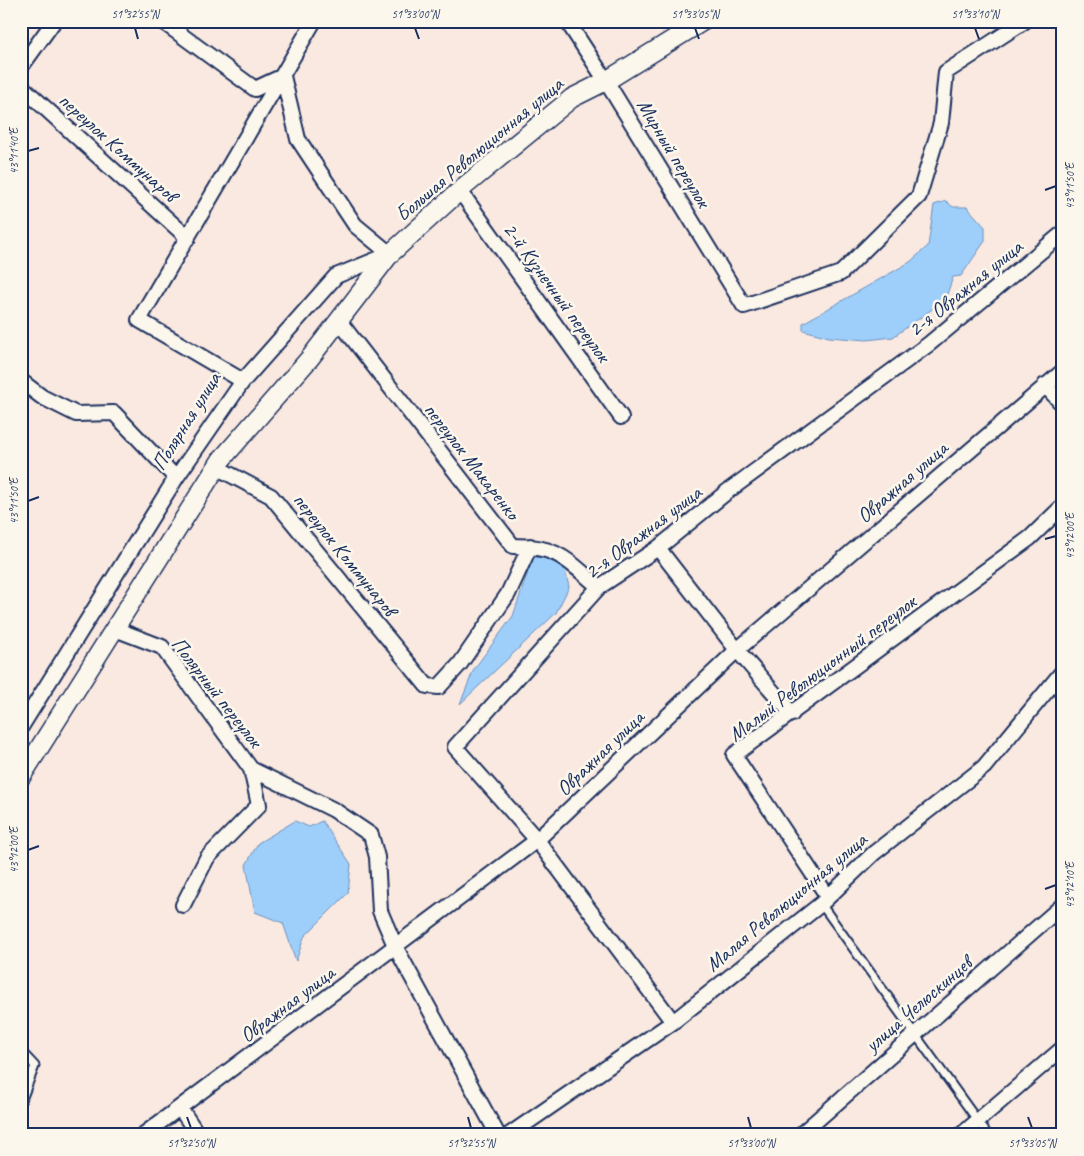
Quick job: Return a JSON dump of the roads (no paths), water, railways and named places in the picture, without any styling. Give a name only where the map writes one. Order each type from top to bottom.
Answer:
[{"type":"street","points":[[21,67],[54,21]]},
{"type":"street","points":[[162,21],[255,89],[283,76],[298,139],[355,225],[390,254]]},
{"type":"street","name":"Полярная улица","points":[[21,727],[176,478],[243,381],[139,320],[314,21]]},
{"type":"street","name":"Мирный переулок","points":[[568,21],[744,306],[840,273],[919,196],[941,123],[946,72],[1025,21]]},
{"type":"street","name":"Большая Революционная улица","points":[[339,321],[390,254],[460,191],[572,98],[606,81],[703,21]]},
{"type":"street","name":"переулок Коммунаров","points":[[21,86],[188,238]]},
{"type":"street","name":"2-й Кузнечный переулок","points":[[460,191],[622,417]]},
{"type":"street","name":"2-я Овражная улица","points":[[673,1022],[537,840],[454,747],[599,587],[658,548],[728,491],[929,344],[1063,233]]},
{"type":"street","name":"Большая Революционная улица","points":[[243,381],[336,276],[390,254]]},
{"type":"street","points":[[21,777],[216,467],[339,321]]},
{"type":"street","name":"переулок Макаренко","points":[[339,321],[513,546],[530,546],[558,553],[599,587]]},
{"type":"street","name":"Овражная улица","points":[[143,1135],[396,948],[537,840],[737,650],[1063,371]]},
{"type":"street","points":[[21,381],[42,397],[76,414],[114,412],[176,478]]},
{"type":"street","points":[[1045,385],[1063,405]]},
{"type":"street","name":"переулок Коммунаров","points":[[216,467],[271,496],[427,686],[439,687],[460,664],[508,594],[530,546]]},
{"type":"street","name":"Малый Революционный переулок","points":[[825,901],[734,755],[1030,538],[1063,506]]},
{"type":"street","points":[[658,548],[737,650],[792,714]]},
{"type":"street","name":"Полярный переулок","points":[[115,629],[162,647],[251,769],[260,805],[207,858],[183,905]]},
{"type":"street","name":"Малая Революционная улица","points":[[510,1135],[673,1022],[825,901],[874,853],[984,767],[1063,671]]},
{"type":"street","points":[[251,769],[334,810],[371,835],[377,857],[380,912],[396,948],[498,1135]]},
{"type":"street","name":"улица Челюскинцев","points":[[800,1135],[914,1033],[1063,905]]},
{"type":"street","points":[[961,1135],[1063,1048]]},
{"type":"street","points":[[180,1108],[198,1135]]},
{"type":"lane","points":[[825,901],[914,1033],[988,1135]]},
{"type":"lane","points":[[21,1051],[36,1066],[21,1102]]},
{"type":"water","points":[[946,201],[953,207],[967,207],[985,227],[985,241],[961,276],[953,277],[945,300],[893,337],[867,340],[829,337],[803,330],[803,323],[910,262],[928,246],[934,205]]},
{"type":"water","points":[[533,557],[550,558],[564,565],[569,587],[556,613],[460,704],[474,669],[513,616]]},
{"type":"water","points":[[295,821],[309,827],[322,821],[351,864],[348,893],[304,937],[296,961],[283,923],[255,912],[246,865],[258,843]]}]
